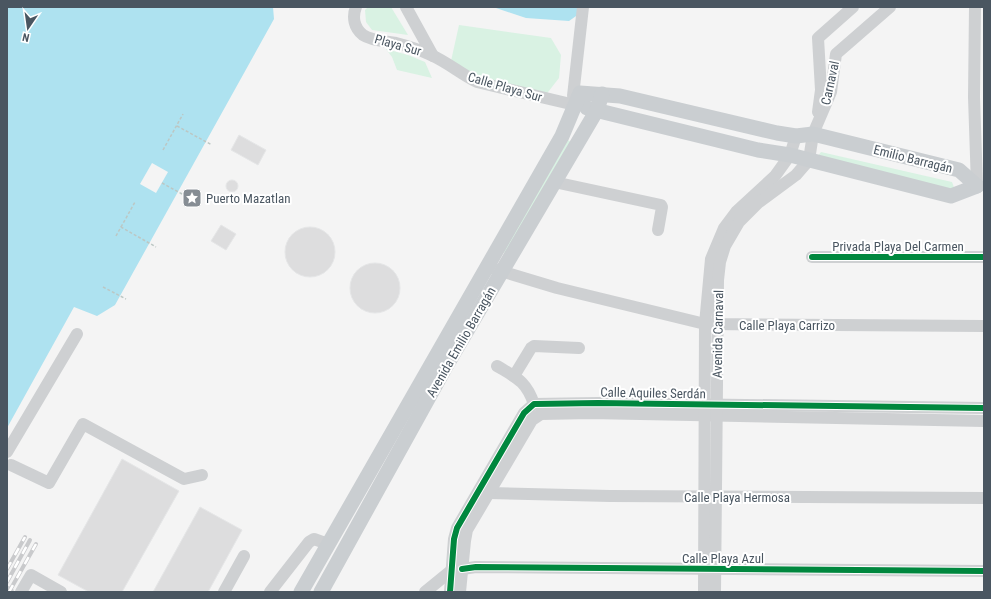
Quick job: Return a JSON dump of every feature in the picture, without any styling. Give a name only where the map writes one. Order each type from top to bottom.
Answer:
[{"type":"main road","name":"Emilio Barragán","points":[[576,98],[602,94],[620,96],[777,133],[806,135],[959,170],[980,186]]},
{"type":"main road","name":"Avenida Emilio Barragán","points":[[302,592],[330,541],[494,269],[554,182],[597,110],[602,94]]},
{"type":"main road","name":"Emilio Barragán","points":[[576,98],[597,110],[758,150],[790,155],[951,196],[980,186]]},
{"type":"main road","name":"Avenida Emilio Barragán","points":[[321,592],[445,368],[562,136],[576,98]]},
{"type":"main road","points":[[330,541],[347,546]]},
{"type":"street","name":"Playa Sur","points":[[356,7],[354,21],[363,35],[433,56]]},
{"type":"street","name":"Playa Sur","points":[[406,7],[433,56]]},
{"type":"street","points":[[576,98],[583,7]]},
{"type":"street","name":"Carnaval","points":[[806,135],[818,113],[821,90],[818,38],[853,7]]},
{"type":"street","name":"Carnaval","points":[[806,135],[830,92],[836,54],[890,7]]},
{"type":"street","points":[[975,7],[974,97],[980,186]]},
{"type":"street","name":"Calle Playa Sur","points":[[433,56],[477,82],[559,101],[576,98]]},
{"type":"street","points":[[790,155],[806,135]]},
{"type":"street","points":[[806,135],[809,160]]},
{"type":"street","name":"Avenida Carnaval","points":[[704,592],[709,569],[711,259],[719,238],[736,212],[775,176],[790,155]]},
{"type":"street","name":"Avenida Carnaval","points":[[711,325],[720,262],[731,233],[747,212],[796,175],[809,160]]},
{"type":"street","points":[[554,182],[661,205],[662,207],[658,230]]},
{"type":"street","name":"Privada Playa Del Carmen","points":[[812,257],[984,257]]},
{"type":"street","name":"Calle Playa Carrizo","points":[[494,269],[557,288],[711,325],[984,326]]},
{"type":"street","points":[[7,452],[77,334]]},
{"type":"street","points":[[514,376],[531,348],[534,346],[579,348]]},
{"type":"street","points":[[497,366],[514,376],[528,389],[534,404]]},
{"type":"street","name":"Calle Aquiles Serdán","points":[[450,592],[466,535],[468,518],[524,413],[534,404],[984,421]]},
{"type":"street","points":[[953,420],[958,407]]},
{"type":"street","name":"Calle Aquiles Serdán","points":[[468,518],[489,493],[532,420],[541,414],[711,410],[984,408]]},
{"type":"street","points":[[8,466],[49,483],[84,424],[184,479],[202,475]]},
{"type":"street","name":"Calle Playa Hermosa","points":[[489,493],[984,498]]},
{"type":"street","points":[[270,592],[309,542],[314,539],[330,541]]},
{"type":"street","points":[[224,592],[244,556]]},
{"type":"street","name":"Calle Playa Azul","points":[[457,569],[476,567],[984,571]]},
{"type":"street","points":[[425,592],[457,569]]},
{"type":"street","name":"Calle Aquiles Serdán","points":[[457,569],[460,592]]},
{"type":"street","name":"Avenida Carnaval","points":[[709,569],[715,592]]},
{"type":"street","points":[[21,592],[31,575],[61,592]]},
{"type":"path","points":[[163,150],[183,114]]},
{"type":"path","points":[[177,126],[212,145]]},
{"type":"path","points":[[162,183],[184,195]]},
{"type":"path","points":[[116,236],[135,202]]},
{"type":"path","points":[[121,227],[156,247]]},
{"type":"path","points":[[103,287],[126,299]]},
{"type":"green space","points":[[368,7],[391,7],[408,35],[372,30],[366,22],[365,10]]},
{"type":"green space","points":[[459,25],[551,38],[561,55],[559,78],[545,96],[474,78],[451,61]]},
{"type":"green space","points":[[386,49],[408,55],[425,62],[432,78],[397,70],[392,57]]},
{"type":"green space","points":[[568,140],[572,143],[508,254],[503,252]]},
{"type":"green space","points":[[821,152],[952,182],[955,190],[818,156]]},
{"type":"water","points":[[7,7],[273,7],[274,19],[115,305],[97,316],[74,307],[7,428]]},
{"type":"water","points":[[493,7],[580,7],[579,14],[569,21],[526,18]]},
{"type":"pier","points":[[152,163],[168,172],[156,193],[140,184]]},
{"type":"building","points":[[239,135],[266,150],[258,165],[231,150]]},
{"type":"building","points":[[230,180],[234,180],[238,186],[234,192],[230,192],[226,188],[226,184]]},
{"type":"building","points":[[221,225],[236,234],[226,250],[211,241]]},
{"type":"building","points":[[305,227],[315,227],[328,234],[335,247],[335,257],[328,270],[315,277],[305,277],[296,273],[289,266],[285,257],[285,247],[289,238],[296,231]]},
{"type":"building","points":[[370,263],[380,263],[393,270],[400,283],[400,293],[393,306],[380,313],[370,313],[361,309],[354,302],[350,293],[350,283],[354,274],[361,267]]},
{"type":"building","points":[[122,459],[179,491],[122,592],[89,592],[58,575]]},
{"type":"building","points":[[200,507],[242,530],[208,592],[153,592]]},
{"type":"railway","points":[[7,569],[25,537]]},
{"type":"railway","points":[[7,582],[30,540]]},
{"type":"railway","points":[[9,592],[36,544]]},
{"type":"cycle path","points":[[812,257],[984,257]]},
{"type":"cycle path","points":[[450,592],[454,539],[457,528],[524,413],[534,404],[598,403],[984,408]]},
{"type":"cycle path","points":[[462,569],[476,567],[984,571]]},
{"type":"place","name":"Puerto Mazatlan","points":[[192,198]]}]
